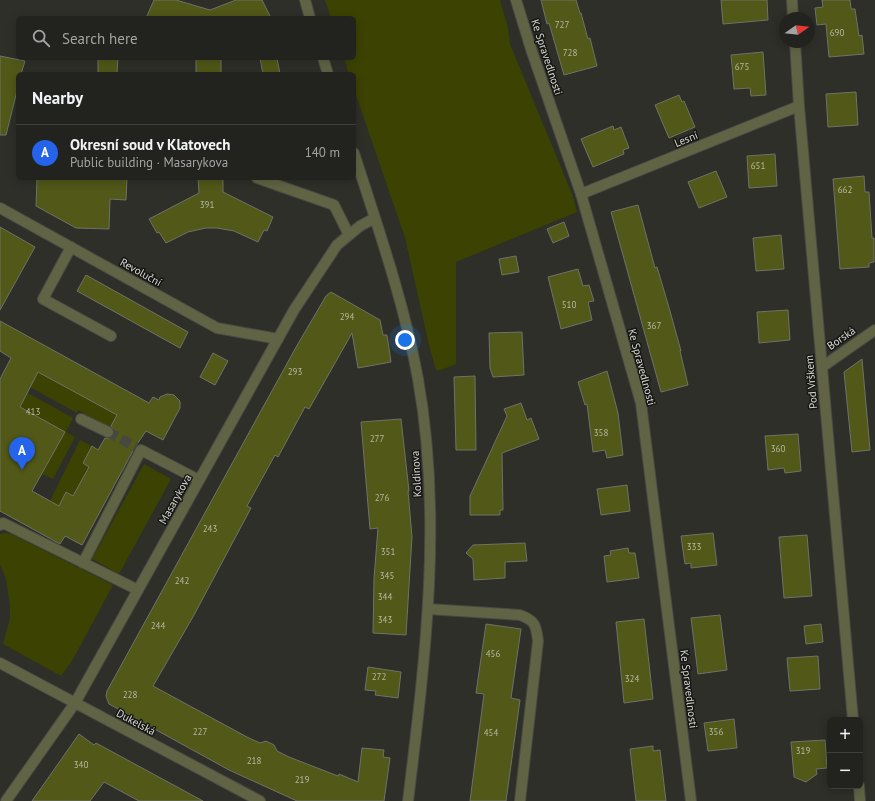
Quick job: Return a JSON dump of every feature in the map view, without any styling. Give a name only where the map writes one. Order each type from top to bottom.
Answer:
[{"type":"street","points":[[305,0],[309,16]]},
{"type":"street","name":"Ke Spravedlnosti","points":[[516,0],[531,49],[581,194],[641,403],[691,801]]},
{"type":"street","points":[[792,0],[793,12]]},
{"type":"street","name":"Pod Vrškem","points":[[795,48],[799,106],[853,717]]},
{"type":"street","points":[[324,60],[327,72]]},
{"type":"street","name":"Lesní","points":[[581,194],[799,106]]},
{"type":"street","name":"Koldinova","points":[[356,159],[404,315],[415,362],[427,449],[431,538],[428,609],[408,801]]},
{"type":"street","points":[[263,180],[334,205],[349,236]]},
{"type":"street","name":"Revoluční","points":[[0,208],[218,328],[278,339]]},
{"type":"street","name":"Masarykova","points":[[6,801],[75,703],[278,339],[324,265],[337,245],[360,226],[375,218]]},
{"type":"street","points":[[71,247],[43,299],[111,336]]},
{"type":"street","name":"Borská","points":[[822,367],[875,330]]},
{"type":"street","points":[[81,419],[108,432]]},
{"type":"street","points":[[83,563],[138,448],[199,480]]},
{"type":"street","points":[[0,525],[3,523],[138,590]]},
{"type":"street","points":[[428,609],[520,615],[529,618],[537,629],[538,641],[520,801]]},
{"type":"street","name":"Dukelská","points":[[0,663],[260,801]]},
{"type":"street","points":[[859,789],[860,801]]},
{"type":"green space","points":[[325,0],[500,0],[508,28],[510,44],[572,194],[577,212],[456,262],[456,364],[441,370],[436,370],[405,238],[356,95],[356,72],[348,72],[345,60],[356,60],[356,16],[330,16]]},
{"type":"green space","points":[[38,372],[117,415],[110,428],[78,410],[77,413],[30,387]]},
{"type":"green space","points":[[28,393],[73,418],[66,432],[75,437],[53,479],[42,474],[65,432],[20,407]]},
{"type":"green space","points":[[80,440],[92,446],[83,463],[89,467],[73,496],[66,492],[59,506],[50,501]]},
{"type":"green space","points":[[144,464],[171,479],[119,574],[92,559]]},
{"type":"green space","points":[[0,534],[11,534],[113,585],[72,661],[61,676],[3,644],[10,618],[10,605],[6,579],[0,564]]},
{"type":"building","points":[[154,0],[176,0],[210,10],[236,0],[262,0],[270,16],[147,16]]},
{"type":"building","points":[[541,0],[576,0],[588,39],[590,38],[597,66],[564,75],[549,23],[547,24]]},
{"type":"building","points":[[721,0],[767,0],[768,20],[723,24]]},
{"type":"building","points":[[822,0],[850,0],[851,9],[855,9],[859,36],[862,35],[864,54],[829,57],[826,24],[817,25],[815,8],[823,7]]},
{"type":"building","points":[[763,52],[766,95],[751,96],[750,88],[734,89],[731,55]]},
{"type":"building","points":[[0,56],[25,61],[22,72],[16,72],[16,95],[6,135],[0,135]]},
{"type":"building","points":[[98,60],[118,60],[117,72],[98,72]]},
{"type":"building","points":[[196,60],[221,60],[221,72],[196,72]]},
{"type":"building","points":[[260,60],[277,60],[280,72],[263,72]]},
{"type":"building","points":[[856,92],[858,125],[828,127],[826,94]]},
{"type":"building","points":[[679,95],[682,102],[684,101],[695,127],[669,138],[655,105]]},
{"type":"building","points":[[613,126],[614,130],[621,127],[629,148],[623,150],[624,154],[593,167],[581,139]]},
{"type":"building","points":[[775,154],[777,186],[749,188],[747,156]]},
{"type":"building","points":[[716,171],[727,197],[699,208],[688,182]]},
{"type":"building","points":[[864,176],[865,192],[869,192],[872,238],[874,238],[874,262],[869,263],[869,267],[840,269],[833,179]]},
{"type":"building","points":[[37,180],[127,180],[126,200],[110,199],[109,229],[76,228],[36,206]]},
{"type":"building","points":[[198,180],[223,180],[223,192],[273,217],[267,231],[264,230],[258,242],[234,231],[206,228],[188,232],[166,243],[159,232],[157,233],[149,219],[199,193]]},
{"type":"building","points":[[638,205],[655,268],[657,267],[670,311],[681,351],[688,385],[661,392],[611,212]]},
{"type":"building","points":[[564,222],[569,236],[553,243],[547,229]]},
{"type":"building","points":[[0,227],[35,247],[0,310]]},
{"type":"building","points":[[781,235],[784,269],[756,271],[753,238]]},
{"type":"building","points":[[516,256],[519,272],[502,275],[499,259]]},
{"type":"building","points":[[578,269],[583,286],[589,285],[594,301],[588,302],[592,320],[561,329],[548,277]]},
{"type":"building","points":[[86,275],[188,332],[180,348],[77,291]]},
{"type":"building","points":[[331,292],[380,320],[383,335],[387,335],[391,362],[358,368],[352,333],[309,409],[305,407],[278,457],[275,455],[247,506],[251,508],[194,615],[153,686],[247,737],[260,743],[266,741],[274,745],[277,751],[289,757],[358,782],[362,748],[384,750],[383,757],[390,758],[384,801],[297,801],[229,770],[109,704],[106,696],[107,691],[295,349],[326,296]]},
{"type":"building","points":[[788,310],[790,340],[759,343],[757,312]]},
{"type":"building","points":[[0,321],[149,403],[153,397],[159,400],[160,397],[167,394],[174,395],[180,401],[180,408],[163,440],[146,431],[135,447],[82,545],[65,536],[60,544],[0,511],[0,379],[11,358],[0,351]],"holes":[[[38,372],[117,415],[111,426],[114,431],[114,435],[109,438],[105,438],[98,450],[92,446],[83,463],[89,467],[73,496],[66,492],[59,506],[32,491],[65,432],[20,407]]]},
{"type":"building","points":[[522,332],[524,375],[493,377],[490,368],[489,333]]},
{"type":"building","points":[[213,353],[228,361],[215,385],[200,377]]},
{"type":"building","points":[[862,359],[870,450],[852,452],[844,372]]},
{"type":"building","points":[[607,371],[618,413],[623,455],[607,458],[605,450],[593,452],[587,404],[585,405],[578,382]]},
{"type":"building","points":[[475,376],[476,450],[456,450],[454,377]]},
{"type":"building","points":[[521,403],[527,420],[531,418],[539,439],[502,453],[503,510],[500,510],[500,515],[470,515],[470,496],[507,416],[504,409]]},
{"type":"building","points":[[401,419],[409,491],[412,537],[406,635],[373,633],[374,578],[378,528],[370,529],[361,422]]},
{"type":"building","points":[[798,434],[801,471],[785,473],[784,468],[768,470],[765,436]]},
{"type":"building","points":[[627,485],[630,511],[601,515],[597,489]]},
{"type":"building","points":[[713,533],[717,565],[691,568],[691,563],[685,564],[681,536]]},
{"type":"building","points":[[807,535],[812,596],[784,598],[779,537]]},
{"type":"building","points":[[525,543],[527,561],[505,562],[505,578],[474,580],[473,559],[466,553],[473,545]]},
{"type":"building","points":[[628,548],[629,553],[635,553],[639,578],[607,582],[604,556],[611,555],[610,551]]},
{"type":"building","points":[[720,615],[727,670],[698,674],[691,618]]},
{"type":"building","points":[[644,619],[653,699],[624,703],[616,622]]},
{"type":"building","points":[[486,624],[521,629],[511,698],[520,700],[506,801],[470,801],[484,694],[476,693]]},
{"type":"building","points":[[821,624],[823,642],[806,644],[804,626]]},
{"type":"building","points":[[818,656],[820,689],[790,691],[787,658]]},
{"type":"building","points":[[368,667],[401,672],[398,698],[375,695],[376,691],[365,690]]},
{"type":"building","points":[[734,719],[737,748],[708,751],[704,723]]},
{"type":"building","points":[[79,734],[94,745],[96,743],[203,801],[139,801],[104,782],[90,801],[32,801]]},
{"type":"building","points":[[825,740],[827,768],[816,769],[817,774],[806,782],[794,777],[791,742]]},
{"type":"building","points":[[653,746],[653,751],[660,750],[666,801],[636,801],[630,749]]},
{"type":"tunnel","points":[[108,432],[136,447]]},
{"type":"place","name":"Okresní soud v Klatovech","points":[[22,470]]}]
